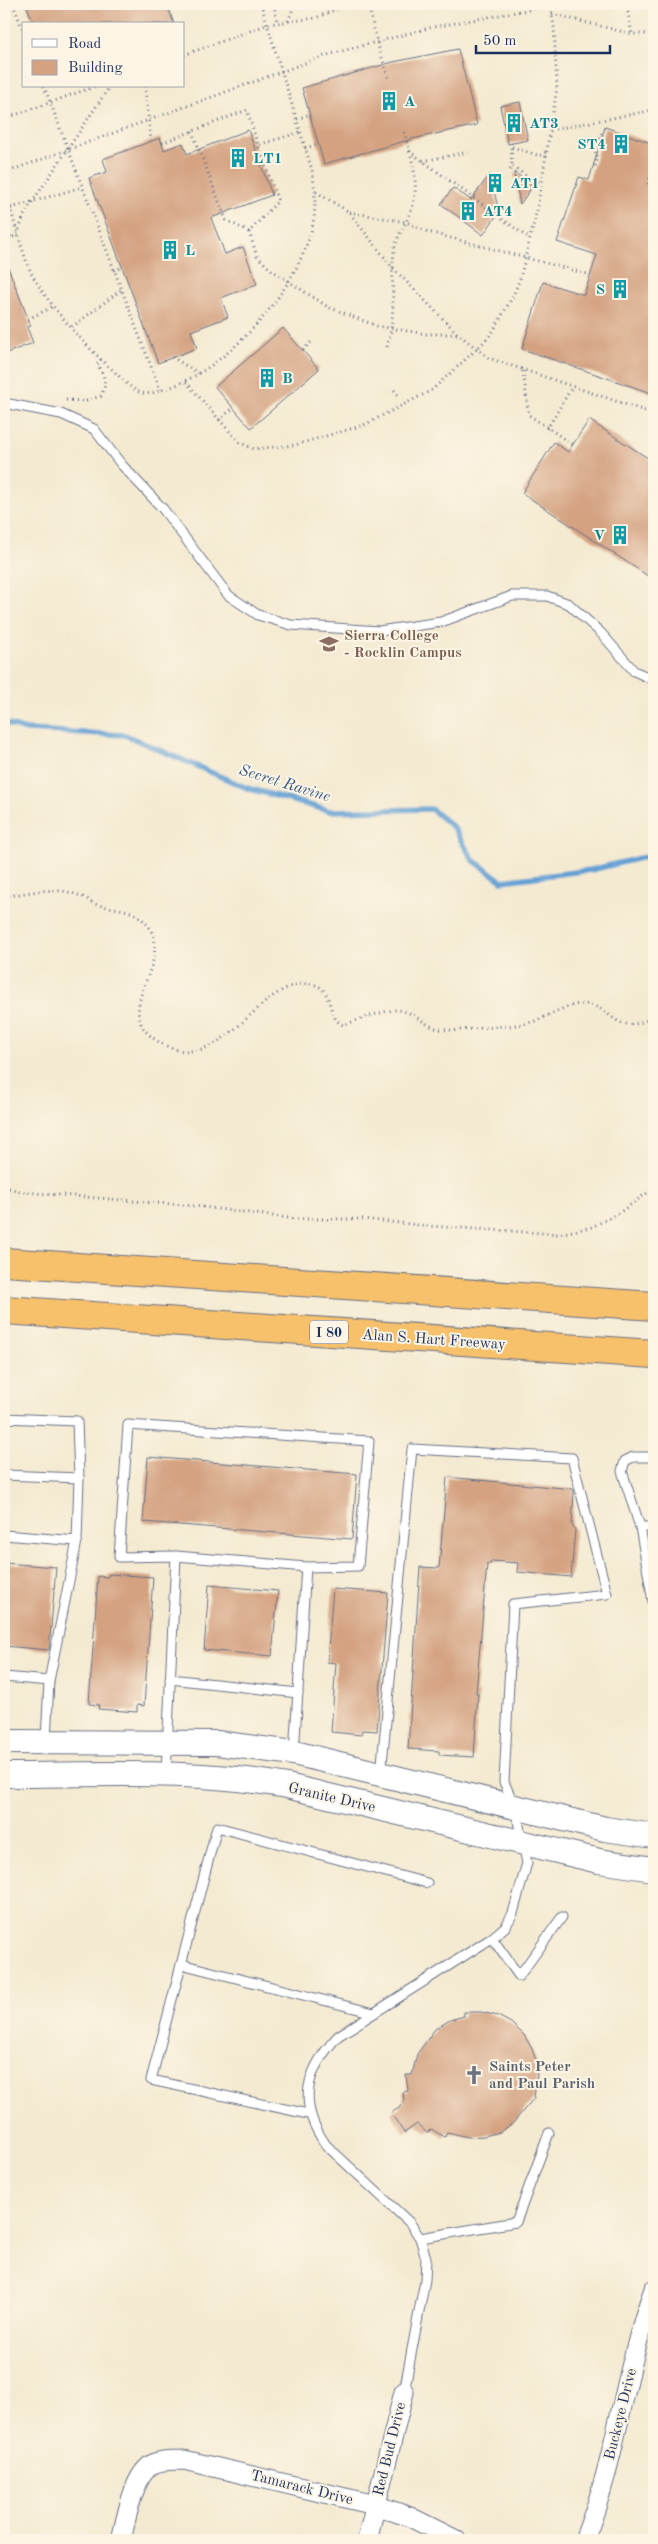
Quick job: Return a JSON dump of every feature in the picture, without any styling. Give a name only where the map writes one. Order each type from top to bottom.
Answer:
[{"type":"highway","points":[[4,1262],[654,1306]]},
{"type":"highway","name":"Alan S. Hart Freeway","points":[[4,1310],[654,1354]]},
{"type":"street","points":[[4,1742],[167,1741],[217,1743],[294,1753],[613,1830],[654,1836]]},
{"type":"street","name":"Granite Drive","points":[[4,1775],[166,1774],[216,1776],[287,1786],[599,1861],[654,1869]]},
{"type":"street","name":"Buckeye Drive","points":[[584,2540],[602,2486],[636,2346],[654,2288]]},
{"type":"street","name":"Red Bud Drive","points":[[367,2540],[404,2392]]},
{"type":"street","name":"Tamarack Drive","points":[[121,2540],[135,2489],[144,2471],[153,2464],[167,2461],[204,2463],[375,2505],[410,2517],[456,2540]]},
{"type":"lane","points":[[4,403],[61,414],[94,429],[121,464],[163,509],[228,594],[258,615],[291,625],[379,631],[441,622],[512,596],[547,596],[569,604],[601,634],[634,671],[654,680]]},
{"type":"lane","points":[[4,1418],[77,1421],[79,1478],[77,1541],[49,1681],[46,1741]]},
{"type":"lane","points":[[128,1425],[369,1441],[358,1566],[306,1567],[176,1556],[119,1557],[128,1425]]},
{"type":"lane","points":[[380,1774],[412,1449],[572,1458],[607,1594],[513,1604],[504,1782],[515,1807],[527,1863],[513,1913],[506,1926],[492,1938],[338,2036],[326,2049],[316,2065],[310,2080],[308,2114],[314,2129],[326,2144],[400,2213],[420,2238],[426,2258],[425,2280],[404,2392]]},
{"type":"lane","points":[[654,1457],[633,1457],[625,1461],[622,1471],[640,1526],[654,1607]]},
{"type":"lane","points":[[4,1475],[79,1478]]},
{"type":"lane","points":[[640,1526],[654,1527]]},
{"type":"lane","points":[[4,1534],[77,1541]]},
{"type":"lane","points":[[166,1774],[176,1556]]},
{"type":"lane","points":[[294,1753],[306,1567]]},
{"type":"lane","points":[[4,1677],[49,1681]]},
{"type":"lane","points":[[170,1678],[298,1693]]},
{"type":"lane","points":[[308,2114],[151,2080],[217,1827],[427,1884]]},
{"type":"lane","points":[[492,1938],[519,1976],[562,1917]]},
{"type":"lane","points":[[182,1964],[374,2013]]},
{"type":"lane","points":[[420,2238],[516,2222],[549,2133]]},
{"type":"path","points":[[13,4],[22,27]]},
{"type":"path","points":[[4,188],[30,269],[43,294],[101,359],[138,392],[149,394],[186,382],[229,350],[266,313],[289,283],[309,240],[314,217],[316,192],[306,148],[281,71],[269,24],[261,4]]},
{"type":"path","points":[[274,4],[277,22]]},
{"type":"path","points":[[288,21],[295,4]]},
{"type":"path","points":[[185,55],[269,24],[316,18],[348,4]]},
{"type":"path","points":[[368,4],[389,80]]},
{"type":"path","points":[[4,173],[150,118],[327,55],[433,27],[550,5],[557,88],[526,258],[520,279],[508,305],[492,333],[477,349],[432,390],[364,425],[295,445],[254,449],[239,442],[186,382]]},
{"type":"path","points":[[627,7],[632,34]]},
{"type":"path","points":[[552,14],[632,34],[654,34]]},
{"type":"path","points":[[45,88],[160,390]]},
{"type":"path","points":[[4,119],[91,88]]},
{"type":"path","points":[[18,236],[25,213],[32,201],[109,88]]},
{"type":"path","points":[[145,88],[151,141]]},
{"type":"path","points":[[162,143],[247,110],[266,172],[278,201],[249,232]]},
{"type":"path","points":[[550,130],[654,110]]},
{"type":"path","points":[[297,118],[310,114]]},
{"type":"path","points":[[387,347],[393,328],[392,267],[398,235],[406,222],[415,194],[416,177],[404,130]]},
{"type":"path","points":[[192,131],[226,220],[249,232],[257,256],[270,269],[328,307],[377,326],[426,334],[458,334]]},
{"type":"path","points":[[258,145],[301,132]]},
{"type":"path","points":[[595,166],[598,157],[595,155],[604,133]]},
{"type":"path","points":[[306,148],[319,144]]},
{"type":"path","points":[[541,183],[528,180],[511,168],[511,145],[540,156],[546,152]]},
{"type":"path","points":[[409,151],[530,239]]},
{"type":"path","points":[[423,161],[469,152]]},
{"type":"path","points":[[648,184],[651,173]]},
{"type":"path","points":[[10,208],[82,187]]},
{"type":"path","points":[[316,192],[350,212],[406,222],[428,232],[591,275]]},
{"type":"path","points":[[350,212],[392,267],[458,334],[489,358],[522,371],[654,414]]},
{"type":"path","points":[[4,229],[11,238]]},
{"type":"path","points":[[4,241],[18,236]]},
{"type":"path","points":[[114,270],[123,267]]},
{"type":"path","points":[[72,327],[122,290]]},
{"type":"path","points":[[28,319],[54,306]]},
{"type":"path","points":[[303,350],[311,342]]},
{"type":"path","points":[[172,358],[198,373]]},
{"type":"path","points":[[62,400],[86,401],[101,396],[104,390],[104,374],[97,365],[101,359]]},
{"type":"path","points":[[522,371],[529,415],[573,445]]},
{"type":"path","points":[[547,429],[572,387]]},
{"type":"path","points":[[394,390],[399,396]]},
{"type":"path","points":[[219,420],[233,408]]},
{"type":"path","points":[[4,897],[44,890],[78,895],[95,904],[124,910],[137,916],[147,925],[154,936],[156,951],[138,1003],[139,1020],[145,1031],[172,1049],[197,1049],[215,1043],[238,1028],[270,997],[288,987],[310,983],[322,988],[328,997],[338,1023],[343,1025],[394,1010],[406,1012],[434,1027],[446,1030],[495,1027],[537,1020],[564,1008],[582,1004],[610,1015],[619,1023],[636,1025],[654,1017]]},
{"type":"path","points":[[4,1187],[24,1192],[195,1206],[296,1219],[362,1219],[428,1226],[559,1234],[592,1227],[618,1213],[654,1188]]},
{"type":"building","points":[[26,4],[167,4],[173,22],[33,22]]},
{"type":"building","name":"A","points":[[458,49],[477,125],[412,139],[324,164],[302,88],[393,62]]},
{"type":"building","name":"AT3","points":[[520,102],[528,140],[508,144],[500,106]]},
{"type":"building","name":"S","points":[[605,127],[654,144],[654,301],[648,319],[654,321],[654,394],[522,349],[543,282],[584,295],[597,255],[557,242],[579,177],[589,180]]},
{"type":"building","name":"L","points":[[248,130],[272,195],[211,218],[225,254],[243,247],[257,284],[221,298],[228,317],[191,331],[197,348],[158,363],[89,178],[107,172],[103,159],[160,138],[164,150],[183,143],[187,154]]},
{"type":"building","points":[[514,172],[533,186],[520,204]]},
{"type":"building","name":"AT4","points":[[490,174],[499,212],[483,235],[441,204],[453,188],[471,200]]},
{"type":"building","points":[[4,257],[31,326],[27,327],[33,343],[4,354]]},
{"type":"building","name":"B","points":[[283,328],[319,369],[251,428],[215,387]]},
{"type":"building","name":"V","points":[[589,420],[654,462],[654,580],[522,493],[554,442],[568,452]]},
{"type":"building","points":[[148,1457],[357,1474],[352,1539],[143,1522]]},
{"type":"building","points":[[447,1477],[573,1489],[574,1492],[572,1525],[575,1530],[571,1577],[517,1572],[518,1563],[491,1561],[491,1564],[487,1564],[476,1693],[478,1693],[474,1757],[439,1755],[439,1751],[408,1749],[420,1567],[439,1568]]},
{"type":"building","points":[[4,1563],[56,1567],[49,1650],[4,1646]]},
{"type":"building","points":[[109,1574],[153,1577],[144,1706],[137,1705],[137,1712],[98,1709],[99,1705],[89,1704],[98,1576],[108,1577]]},
{"type":"building","points":[[209,1585],[278,1591],[272,1656],[204,1650]]},
{"type":"building","points":[[333,1589],[388,1593],[377,1731],[362,1730],[361,1735],[331,1732],[336,1663],[327,1662]]},
{"type":"building","name":"Saints Peter and Paul Parish","points":[[464,2012],[481,2012],[498,2016],[511,2023],[524,2035],[532,2049],[538,2066],[534,2098],[513,2123],[500,2132],[468,2137],[447,2132],[445,2137],[431,2129],[427,2133],[417,2124],[404,2133],[391,2113],[399,2108],[404,2101],[403,2092],[408,2091],[406,2075],[412,2075],[417,2054],[435,2029],[450,2020],[464,2016]]},
{"type":"waterway","name":"Secret Ravine","points":[[4,723],[26,730],[125,735],[247,788],[330,811],[431,809],[453,827],[473,860],[502,881],[591,870],[654,856]]},
{"type":"place","name":"A","points":[[389,101]]},
{"type":"place","name":"AT3","points":[[514,123]]},
{"type":"place","name":"ST4","points":[[621,144]]},
{"type":"place","name":"LT1","points":[[238,158]]},
{"type":"place","name":"AT1","points":[[495,183]]},
{"type":"place","name":"AT4","points":[[468,211]]},
{"type":"place","name":"L","points":[[170,250]]},
{"type":"place","name":"S","points":[[620,289]]},
{"type":"place","name":"B","points":[[267,378]]},
{"type":"place","name":"V","points":[[620,535]]},
{"type":"place","name":"Sierra College - Rocklin Campus","points":[[329,644]]},
{"type":"place","name":"Saints Peter and Paul Parish","points":[[474,2075]]}]
